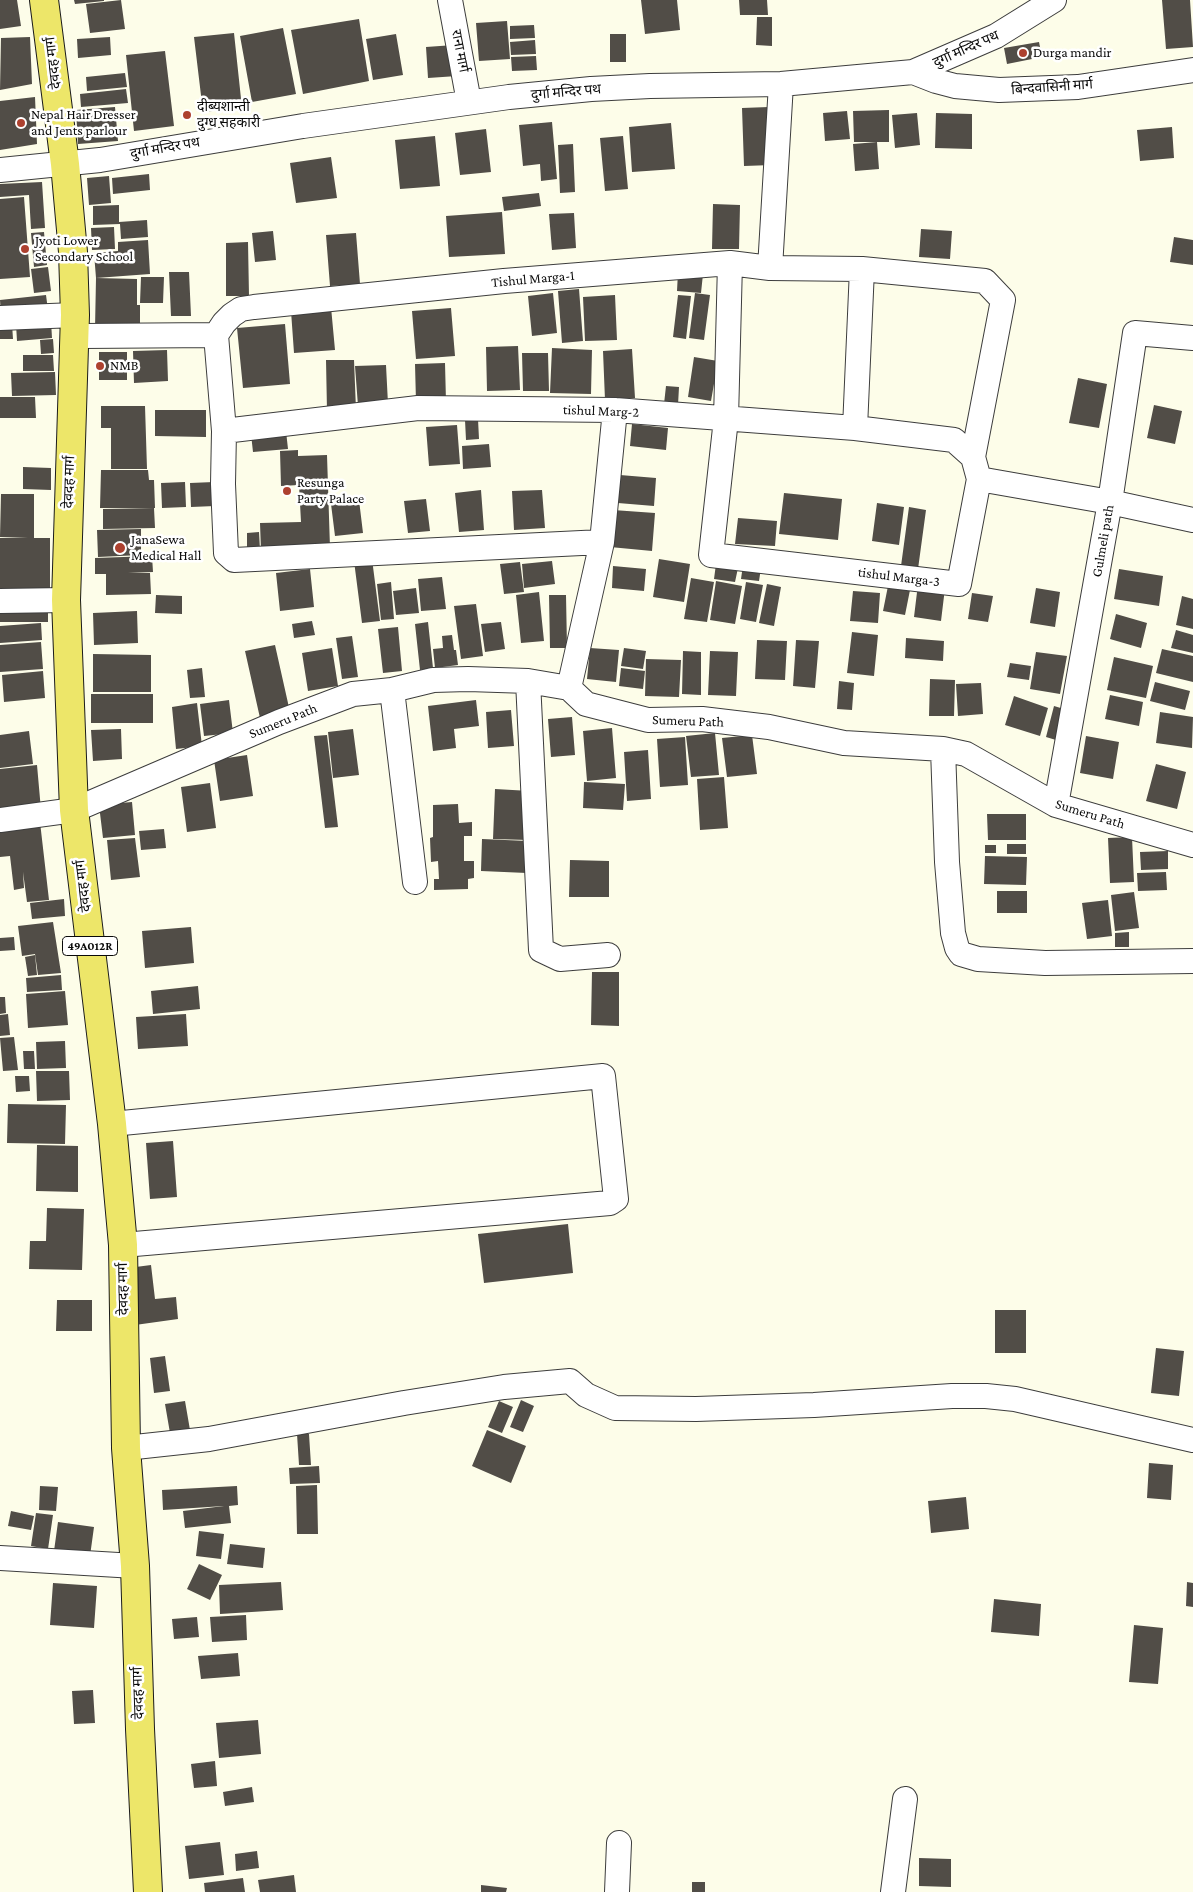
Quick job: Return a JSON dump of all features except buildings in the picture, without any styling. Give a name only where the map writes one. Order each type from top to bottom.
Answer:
[{"type":"main road","name":"देवदह मार्ग","points":[[44,0],[65,164],[73,252],[75,324],[66,600],[74,810],[112,1124],[123,1245],[126,1448],[135,1566],[148,1892]]},
{"type":"street","name":"राना मार्ग","points":[[450,0],[469,102]]},
{"type":"street","name":"दुर्गा मन्दिर पथ","points":[[0,170],[100,160],[303,126],[469,102],[591,89],[780,84],[913,72],[996,36],[1054,0]]},
{"type":"street","name":"बिन्दवासिनी मार्ग","points":[[913,72],[955,86],[999,90],[1078,87],[1193,70]]},
{"type":"street","points":[[770,268],[780,84]]},
{"type":"street","points":[[726,419],[730,263]]},
{"type":"street","name":"Tishul Marga-1","points":[[216,335],[224,322],[232,315],[241,309],[254,306],[504,281],[730,263],[770,268],[862,269],[985,281],[1003,300],[976,468]]},
{"type":"street","points":[[855,428],[862,269]]},
{"type":"street","points":[[0,318],[75,324],[84,336],[216,335],[224,431],[223,484],[226,553],[234,560],[602,542]]},
{"type":"street","name":"Gulmeli path","points":[[1056,805],[1110,502],[1135,333],[1193,338]]},
{"type":"street","name":"tishul Marg-2","points":[[224,431],[418,408],[615,410],[855,428],[954,440],[976,468]]},
{"type":"street","points":[[569,688],[602,542],[615,410]]},
{"type":"street","name":"tishul Marga-3","points":[[726,419],[711,555],[959,584],[976,468]]},
{"type":"street","points":[[976,468],[1110,502],[1193,520]]},
{"type":"street","points":[[0,601],[66,600]]},
{"type":"street","name":"Sumeru Path","points":[[0,820],[74,810],[279,722],[353,694],[392,690],[433,680],[468,679],[528,681],[569,688],[586,704],[648,720],[702,719],[769,727],[844,743],[943,748],[975,758],[1056,805],[1193,845]]},
{"type":"street","points":[[528,681],[542,950],[560,959],[608,955]]},
{"type":"street","points":[[392,690],[415,882]]},
{"type":"street","points":[[943,748],[947,862],[953,933],[956,948],[961,954],[978,959],[1045,963],[1193,961]]},
{"type":"street","points":[[112,1124],[603,1076],[616,1199],[610,1203],[123,1245]]},
{"type":"street","points":[[126,1448],[208,1439],[404,1403],[504,1388],[570,1381],[586,1396],[615,1408],[696,1409],[814,1405],[952,1396],[986,1396],[1015,1399],[1193,1440]]},
{"type":"street","points":[[0,1558],[135,1566]]},
{"type":"street","points":[[893,1892],[905,1799]]},
{"type":"street","points":[[617,1892],[619,1843]]},
{"type":"place","name":"Durga mandir","points":[[1023,53]]},
{"type":"place","name":"दीब्यशान्ती दुग्ध सहकारी","points":[[187,115]]},
{"type":"place","name":"Nepal Hair Dresser and Jents parlour","points":[[21,123]]},
{"type":"place","name":"Jyoti Lower Secondary School","points":[[25,249]]},
{"type":"place","name":"NMB","points":[[100,366]]},
{"type":"place","name":"Resunga Party Palace","points":[[287,491]]},
{"type":"place","name":"JanaSewa Medical Hall","points":[[120,548]]}]
